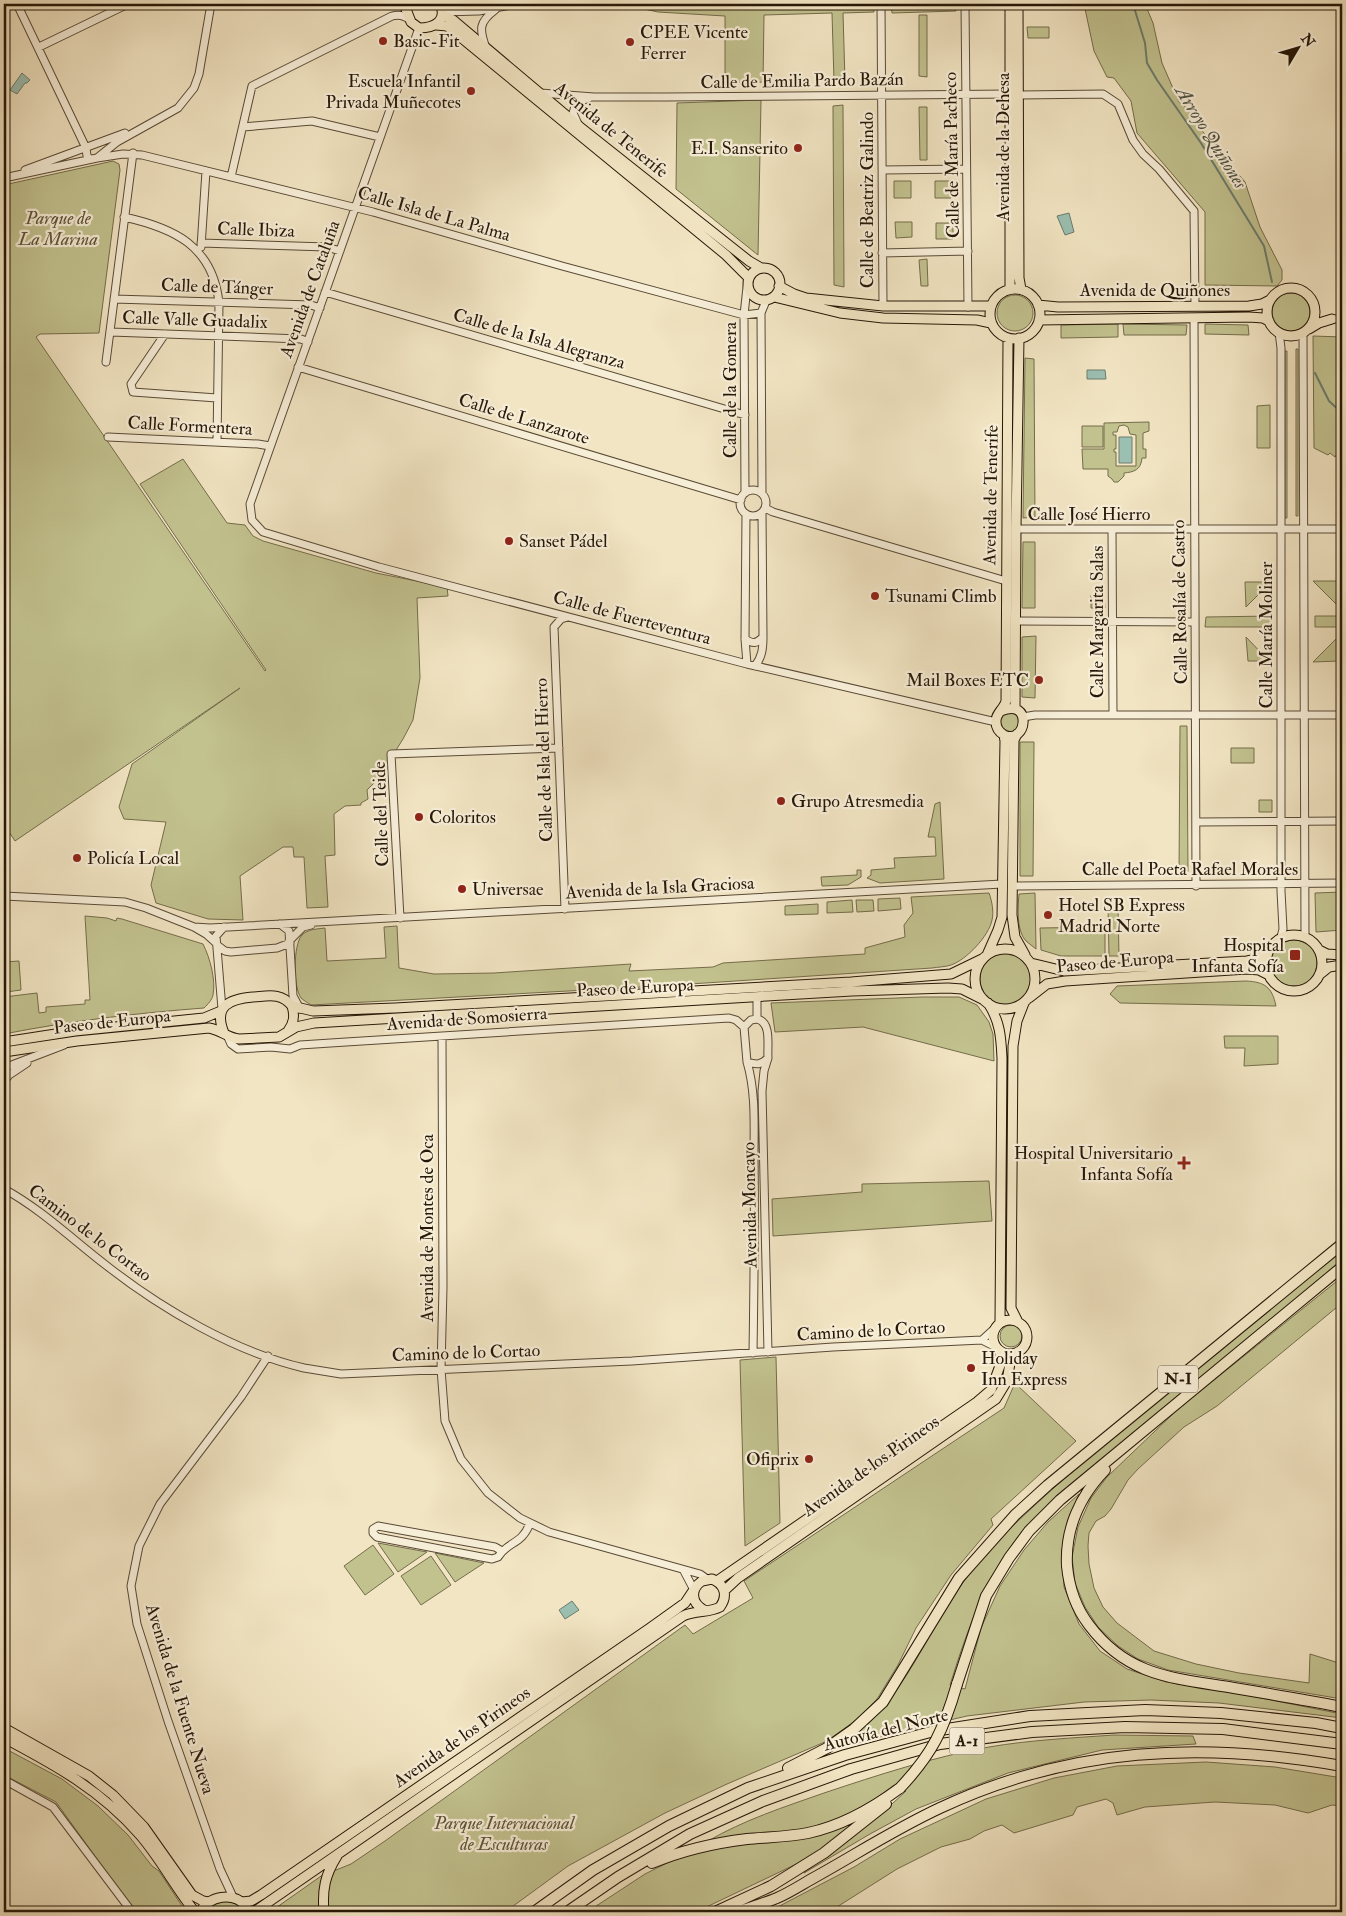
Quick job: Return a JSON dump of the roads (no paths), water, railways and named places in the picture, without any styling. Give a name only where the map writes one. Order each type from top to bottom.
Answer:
[{"type":"highway","name":"N-I","points":[[761,1782],[827,1748],[854,1729],[883,1702],[959,1578],[1015,1515],[1048,1485],[1342,1244]]},
{"type":"highway","name":"N-I","points":[[900,1788],[924,1760],[937,1741],[946,1720],[986,1596],[1029,1531],[1060,1500],[1342,1267]]},
{"type":"highway","points":[[1122,1450],[1084,1496],[1071,1525],[1068,1542],[1068,1573],[1072,1593],[1085,1619],[1100,1639],[1117,1655],[1133,1665],[1152,1672],[1192,1681],[1342,1707]]},
{"type":"highway","name":"Autovía del Norte","points":[[534,1912],[593,1870],[669,1826],[761,1782],[845,1755],[934,1731],[1030,1716],[1145,1710],[1202,1712],[1316,1723],[1342,1728]]},
{"type":"highway","name":"Autovía del Norte","points":[[568,1912],[618,1877],[690,1834],[763,1801],[851,1770],[940,1744],[1032,1732],[1125,1727],[1223,1728],[1342,1744]]},
{"type":"highway","points":[[738,1912],[778,1897],[940,1809],[979,1792],[1022,1777],[1066,1766],[1102,1758],[1150,1753],[1202,1751],[1296,1758],[1342,1766]]},
{"type":"highway","points":[[618,1877],[670,1856],[707,1845],[808,1833],[831,1826],[882,1801],[900,1788]]},
{"type":"highway","points":[[714,1912],[771,1886],[824,1854],[886,1804],[900,1788]]},
{"type":"main road","name":"Avenida de la Dehesa","points":[[1010,4],[1015,94],[1019,278],[1022,289]]},
{"type":"main road","name":"Avenida de la Dehesa","points":[[1010,289],[1018,4]]},
{"type":"main road","points":[[408,6],[411,22],[419,28],[428,28],[436,25],[441,20],[442,9]]},
{"type":"main road","name":"Avenida de Tenerife","points":[[442,9],[580,127],[749,261],[761,268]]},
{"type":"main road","name":"Avenida de Tenerife","points":[[436,25],[447,26],[726,255],[748,282]]},
{"type":"main road","points":[[770,299],[779,290],[780,282],[777,274],[770,269],[761,268],[754,271],[748,282],[751,294],[758,300],[770,299],[840,313],[883,318],[991,322]]},
{"type":"main road","points":[[780,286],[806,298],[883,306],[990,306]]},
{"type":"main road","points":[[1295,288],[1308,295],[1315,308],[1321,314],[1332,319],[1319,322],[1305,331],[1291,336],[1279,332],[1269,321],[1267,307],[1270,300],[1280,290],[1295,288]]},
{"type":"main road","points":[[1010,289],[1022,289],[1035,298],[1038,305],[1039,320],[1032,332],[1020,338],[1008,338],[995,330],[989,314],[990,306],[998,294],[1010,289]]},
{"type":"main road","name":"Avenida de Quiñones","points":[[1038,305],[1058,307],[1249,306],[1262,304],[1270,300]]},
{"type":"main road","points":[[1305,331],[1312,324],[1315,308]]},
{"type":"main road","name":"Avenida de Quiñones","points":[[1039,320],[1249,317],[1263,318],[1269,321]]},
{"type":"main road","name":"Avenida de Tenerife","points":[[1001,711],[1006,701],[1008,338]]},
{"type":"main road","name":"Avenida de Tenerife","points":[[1015,709],[1020,338]]},
{"type":"main road","points":[[1008,708],[1015,709],[1023,717],[1022,728],[1014,740],[1012,922],[1015,937],[1035,971],[1036,980],[1034,990],[1026,1000],[1017,1021],[1013,1046],[1011,1308],[1017,1320],[1024,1327],[1028,1338],[1024,1347],[1015,1353],[1009,1354],[998,1349],[993,1340],[997,1326],[1002,1051],[999,1022],[978,993],[975,975],[998,930],[1002,916],[1005,741],[1004,735],[997,728],[996,716],[1008,708]]},
{"type":"main road","points":[[1004,735],[1011,736],[1017,734]]},
{"type":"main road","points":[[1319,975],[1321,957],[1319,950],[1314,942],[1305,936],[1292,934],[1282,937],[1272,944],[1266,954],[1267,974],[1273,982],[1283,989],[1292,992],[1304,991],[1329,967],[1342,965]]},
{"type":"main road","points":[[985,957],[996,950],[1006,948],[1016,950],[1024,955]]},
{"type":"main road","points":[[1319,950],[1327,954],[1342,955]]},
{"type":"main road","name":"Paseo de Europa","points":[[1031,963],[1064,971],[1247,961],[1257,959],[1266,954]]},
{"type":"main road","name":"Paseo de Europa","points":[[4,1042],[75,1031],[204,1018],[221,1010],[236,998],[276,995],[313,1011],[395,1008],[951,974],[985,957]]},
{"type":"main road","name":"Paseo de Europa","points":[[1026,1000],[1047,984],[1065,981],[1247,969],[1259,970],[1267,974]]},
{"type":"main road","name":"Paseo de Europa","points":[[4,1052],[77,1041],[210,1028],[239,1039],[286,1033],[300,1026],[314,1023],[756,997],[948,988],[962,990],[986,1002]]},
{"type":"main road","points":[[986,1002],[997,1008],[1006,1009],[1016,1007],[1026,1000]]},
{"type":"main road","points":[[286,1033],[293,1025],[294,1004]]},
{"type":"main road","points":[[221,1010],[222,1027],[226,1034]]},
{"type":"main road","points":[[997,1326],[1010,1319],[1017,1320]]},
{"type":"main road","name":"Avenida de los Pirineos","points":[[717,1581],[977,1402],[991,1390],[1000,1363],[998,1349]]},
{"type":"main road","name":"Avenida de los Pirineos","points":[[724,1591],[730,1584],[996,1399],[1007,1381],[1010,1363],[1015,1353]]},
{"type":"main road","points":[[707,1579],[717,1581],[724,1591],[725,1597],[720,1607],[709,1611],[704,1610],[695,1602],[694,1590],[698,1583],[707,1579]]},
{"type":"main road","name":"Avenida de los Pirineos","points":[[242,1902],[251,1901],[261,1895],[685,1603],[694,1590]]},
{"type":"main road","name":"Avenida de los Pirineos","points":[[254,1912],[683,1616],[704,1610]]},
{"type":"main road","points":[[4,1728],[89,1776],[113,1796],[144,1827],[192,1894],[203,1901],[209,1902]]},
{"type":"main road","points":[[4,1738],[60,1768],[85,1784],[108,1803],[140,1835],[195,1912]]},
{"type":"main road","points":[[324,1912],[324,1891],[328,1869],[340,1852]]},
{"type":"main road","points":[[200,1912],[209,1902],[218,1898],[233,1897],[242,1902],[250,1912]]},
{"type":"street","points":[[17,4],[86,148],[87,156],[96,157],[117,142],[178,108],[194,88],[199,74],[211,4]]},
{"type":"street","points":[[39,47],[128,4]]},
{"type":"street","points":[[442,9],[516,4]]},
{"type":"street","name":"Calle de Beatriz Galindo","points":[[881,4],[883,306]]},
{"type":"street","name":"Calle de María Pacheco","points":[[966,4],[968,307]]},
{"type":"street","points":[[486,48],[481,26],[484,19],[496,6]]},
{"type":"street","points":[[231,177],[252,86],[392,16],[399,14],[406,16],[411,22]]},
{"type":"street","name":"Avenida de Cataluña","points":[[263,532],[252,520],[250,504],[419,28]]},
{"type":"street","name":"Calle de Emilia Pardo Bazán","points":[[540,93],[594,97],[1103,94],[1118,104],[1133,140],[1143,154],[1159,169],[1194,211],[1195,305]]},
{"type":"street","points":[[580,127],[573,113],[576,103],[594,97]]},
{"type":"street","points":[[243,127],[312,121],[380,137]]},
{"type":"street","points":[[4,178],[153,122]]},
{"type":"street","points":[[79,133],[86,141],[99,146],[96,157]]},
{"type":"street","points":[[106,362],[133,153]]},
{"type":"street","name":"Calle Isla de La Palma","points":[[13,175],[96,157],[133,153],[355,208],[562,266],[744,314],[761,314]]},
{"type":"street","points":[[882,170],[966,169]]},
{"type":"street","points":[[201,255],[206,171]]},
{"type":"street","points":[[124,217],[144,221],[177,234],[201,255],[212,274],[217,287],[219,303],[217,442]]},
{"type":"street","name":"Calle Ibiza","points":[[201,243],[328,247],[340,251]]},
{"type":"street","points":[[882,253],[968,251]]},
{"type":"street","name":"Calle de la Gomera","points":[[746,493],[744,314],[748,282]]},
{"type":"street","name":"Calle de la Isla Alegranza","points":[[325,292],[745,415]]},
{"type":"street","name":"Calle de Tánger","points":[[114,299],[311,306],[320,308]]},
{"type":"street","name":"Calle de la Gomera","points":[[762,493],[761,314],[770,299]]},
{"type":"street","name":"Calle Rosalía de Castro","points":[[1194,318],[1197,715],[1196,886]]},
{"type":"street","points":[[1332,319],[1342,319]]},
{"type":"street","points":[[1305,331],[1303,528],[1305,936]]},
{"type":"street","name":"Calle Valle Guadalix","points":[[111,332],[300,339],[308,342]]},
{"type":"street","name":"Calle María Moliner","points":[[1279,332],[1281,348],[1282,937]]},
{"type":"street","points":[[165,334],[131,384],[134,392],[217,398]]},
{"type":"street","name":"Calle de Lanzarote","points":[[298,367],[741,500]]},
{"type":"street","name":"Calle Formentera","points":[[108,437],[270,446]]},
{"type":"street","points":[[752,490],[762,493],[766,502],[764,510],[763,637],[760,659],[751,665],[745,639],[746,514],[741,507],[741,500],[746,493],[752,490]]},
{"type":"street","points":[[746,514],[752,516],[764,510],[772,512],[1006,581]]},
{"type":"street","name":"Calle José Hierro","points":[[1016,529],[1342,529]]},
{"type":"street","name":"Calle Margarita Salas","points":[[1112,530],[1113,715]]},
{"type":"street","name":"Calle de Fuerteventura","points":[[263,532],[379,567],[751,665],[996,722]]},
{"type":"street","name":"Calle de Isla del Hierro","points":[[565,908],[554,627],[561,619],[568,617]]},
{"type":"street","points":[[1016,622],[1196,622]]},
{"type":"street","points":[[745,639],[751,643],[758,643],[763,637]]},
{"type":"street","points":[[1023,717],[1342,715]]},
{"type":"street","name":"Calle del Teide","points":[[400,918],[392,754],[559,748]]},
{"type":"street","points":[[1197,822],[1342,821]]},
{"type":"street","name":"Avenida de la Isla Graciosa","points":[[194,927],[400,918],[1002,884]]},
{"type":"street","name":"Calle del Poeta Rafael Morales","points":[[1013,886],[1342,884]]},
{"type":"street","points":[[4,896],[125,902],[146,908],[194,927],[206,934],[225,951],[231,952],[277,948],[289,942]]},
{"type":"street","name":"Avenida de la Isla Graciosa","points":[[289,942],[303,927],[320,922]]},
{"type":"street","points":[[280,924],[289,931],[294,1004]]},
{"type":"street","points":[[221,1010],[216,936],[224,927]]},
{"type":"street","points":[[744,1026],[751,1020],[757,1019],[756,997]]},
{"type":"street","name":"Avenida de Somosierra","points":[[226,1034],[231,1044],[238,1049],[272,1047],[290,1049],[300,1045],[312,1044],[729,1018],[736,1020],[744,1026]]},
{"type":"street","name":"Avenida Moncayo","points":[[757,1019],[762,1020],[766,1024],[768,1058],[764,1071],[762,1091],[768,1352]]},
{"type":"street","name":"Avenida Moncayo","points":[[744,1026],[747,1062],[753,1091],[755,1218],[753,1353]]},
{"type":"street","points":[[286,1033],[290,1042],[290,1049]]},
{"type":"street","name":"Avenida de Montes de Oca","points":[[442,1036],[443,1287],[441,1370],[445,1421],[461,1459],[488,1493],[520,1518],[549,1532],[700,1574],[707,1579]]},
{"type":"street","points":[[4,1068],[77,1041]]},
{"type":"street","points":[[747,1062],[758,1064],[763,1063],[768,1058]]},
{"type":"street","points":[[4,1082],[9,1075],[32,1059]]},
{"type":"street","name":"Camino de lo Cortao","points":[[4,1189],[24,1201],[106,1266],[158,1303],[196,1326],[268,1356],[303,1368],[341,1374],[441,1370],[632,1361],[982,1340],[998,1349]]},
{"type":"street","points":[[755,1218],[765,1218]]},
{"type":"street","points":[[982,1340],[997,1326]]},
{"type":"street","name":"Avenida de la Fuente Nueva","points":[[233,1897],[223,1877],[189,1784],[137,1624],[132,1586],[139,1546],[160,1504],[241,1397],[268,1356]]},
{"type":"street","points":[[502,1551],[495,1547],[378,1526],[373,1532],[377,1537],[492,1559],[498,1557],[502,1551],[522,1537],[530,1522]]},
{"type":"street","points":[[684,1571],[694,1590]]},
{"type":"street","points":[[5,1782],[53,1807],[132,1912]]},
{"type":"street","points":[[218,1898],[223,1886],[223,1877]]},
{"type":"waterway","name":"Arroyo Quiñones","points":[[1133,4],[1145,43],[1147,63],[1201,143],[1264,246],[1272,282]]},
{"type":"waterway","name":"Arroyo Quiñones","points":[[1315,373],[1329,401],[1342,413]]},
{"type":"place","name":"Basic-Fit","points":[[383,41]]},
{"type":"place","name":"CPEE Vicente Ferrer","points":[[630,42]]},
{"type":"place","name":"Escuela Infantil Privada Muñecotes","points":[[471,91]]},
{"type":"place","name":"E.I. Sanserito","points":[[798,148]]},
{"type":"place","name":"Sanset Pádel","points":[[509,541]]},
{"type":"place","name":"Tsunami Climb","points":[[875,596]]},
{"type":"place","name":"Mail Boxes ETC","points":[[1039,680]]},
{"type":"place","name":"Grupo Atresmedia","points":[[781,801]]},
{"type":"place","name":"Coloritos","points":[[419,817]]},
{"type":"place","name":"Policía Local","points":[[77,858]]},
{"type":"place","name":"Universae","points":[[462,889]]},
{"type":"place","name":"Hotel SB Express Madrid Norte","points":[[1048,915]]},
{"type":"place","name":"Hospital Infanta Sofía","points":[[1295,955]]},
{"type":"place","name":"Hospital Universitario Infanta Sofía","points":[[1184,1163]]},
{"type":"place","name":"Holiday Inn Express","points":[[971,1368]]},
{"type":"place","name":"Ofiprix","points":[[809,1459]]},
{"type":"park label","name":"Parque de La Marina","points":[[58,228]]},
{"type":"park label","name":"Parque Internacional de Esculturas","points":[[504,1834]]}]
